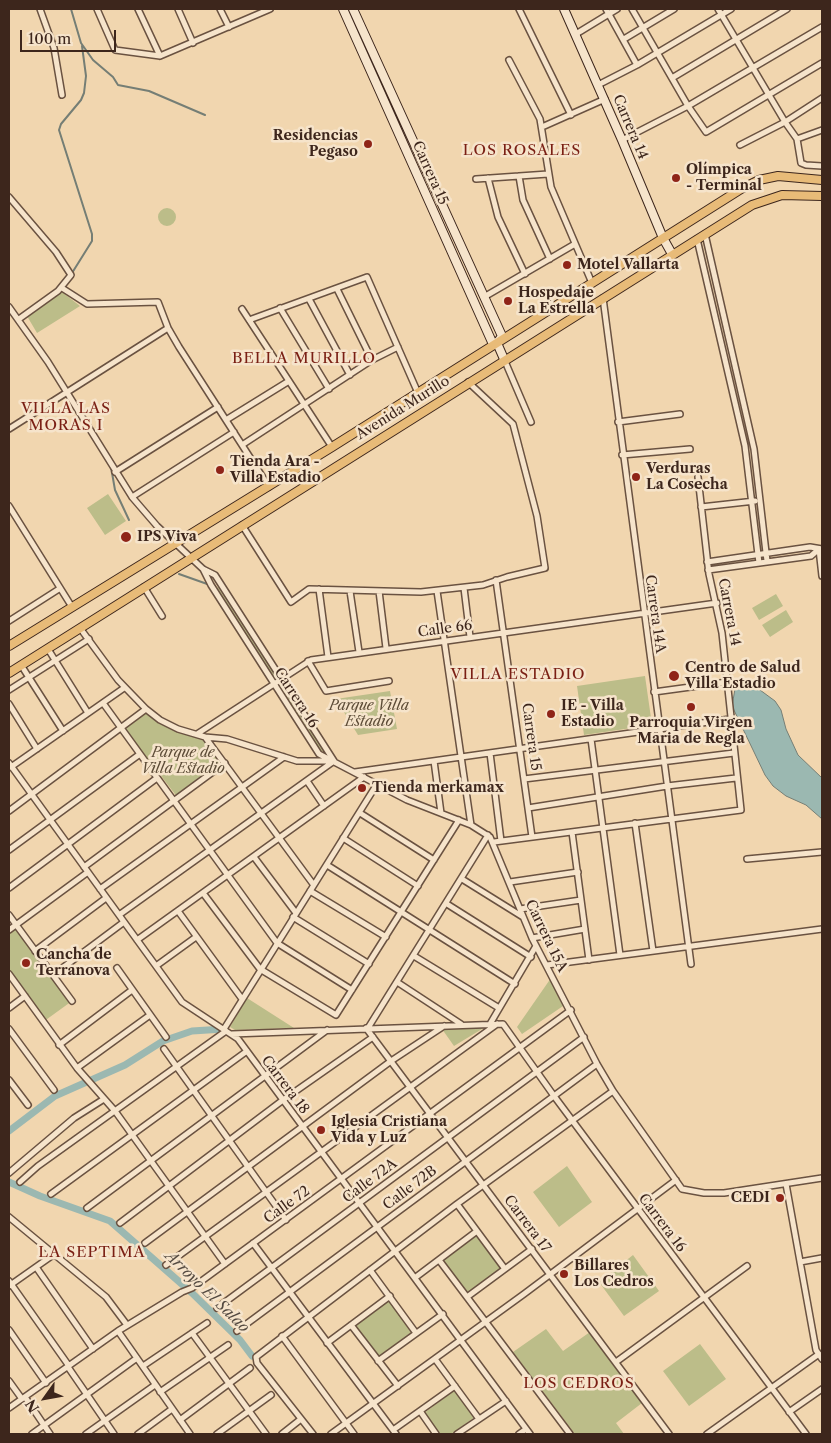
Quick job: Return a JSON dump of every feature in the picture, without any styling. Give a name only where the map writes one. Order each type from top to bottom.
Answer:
[{"type":"main road","name":"Carrera 15","points":[[343,9],[492,342],[498,343]]},
{"type":"main road","name":"Carrera 15","points":[[353,9],[502,336],[498,343]]},
{"type":"main road","name":"Carrera 14","points":[[564,9],[605,99],[663,238],[672,254]]},
{"type":"main road","points":[[371,71],[380,67]]},
{"type":"main road","name":"Avenida Murillo","points":[[9,646],[269,487],[741,189],[759,180],[789,176],[822,180]]},
{"type":"main road","name":"Avenida Murillo","points":[[9,674],[504,359],[752,205],[772,197],[794,194],[822,196]]},
{"type":"main road","points":[[428,199],[438,195]]},
{"type":"main road","name":"Carrera 15","points":[[498,343],[504,359]]},
{"type":"street","points":[[40,9],[54,48],[62,95]]},
{"type":"street","points":[[97,9],[115,50],[160,56],[270,9]]},
{"type":"street","points":[[138,9],[160,56]]},
{"type":"street","points":[[178,9],[193,43]]},
{"type":"street","points":[[220,9],[229,27]]},
{"type":"street","points":[[519,9],[570,115]]},
{"type":"street","points":[[576,34],[608,11],[617,9]]},
{"type":"street","points":[[632,9],[688,106],[706,132],[770,96],[822,63]]},
{"type":"street","points":[[624,39],[674,9]]},
{"type":"street","points":[[718,9],[797,139],[801,163],[822,166]]},
{"type":"street","points":[[598,84],[637,65],[731,9]]},
{"type":"street","points":[[672,78],[787,9]]},
{"type":"street","points":[[608,11],[637,65]]},
{"type":"street","points":[[622,140],[688,106],[822,27]]},
{"type":"street","points":[[510,60],[537,112],[542,127],[551,187],[592,283]]},
{"type":"street","points":[[740,145],[785,122],[822,98]]},
{"type":"street","points":[[542,127],[605,99]]},
{"type":"street","points":[[797,139],[822,130]]},
{"type":"street","points":[[476,179],[548,174]]},
{"type":"street","points":[[519,176],[523,200],[550,259]]},
{"type":"street","points":[[488,178],[498,217],[525,274]]},
{"type":"street","points":[[9,198],[56,252],[71,275],[62,288],[19,319]]},
{"type":"street","points":[[9,207],[14,203]]},
{"type":"street","points":[[705,234],[754,449],[768,561]]},
{"type":"street","points":[[697,239],[745,446],[760,563]]},
{"type":"street","points":[[484,297],[576,244]]},
{"type":"street","points":[[249,320],[367,277],[418,393]]},
{"type":"street","points":[[62,288],[87,304],[158,302],[168,328],[269,487]]},
{"type":"street","points":[[337,289],[372,360]]},
{"type":"street","name":"Carrera 14A","points":[[603,298],[622,455],[691,964]]},
{"type":"street","points":[[309,299],[350,375]]},
{"type":"street","name":"Carrera 16","points":[[9,307],[19,319],[132,497],[175,543],[203,569],[215,575],[334,761]]},
{"type":"street","points":[[280,308],[329,389]]},
{"type":"street","points":[[242,309],[332,447]]},
{"type":"street","points":[[9,316],[14,313]]},
{"type":"street","points":[[9,429],[168,328]]},
{"type":"street","points":[[242,445],[305,406],[372,360],[398,347]]},
{"type":"street","points":[[504,359],[531,422]]},
{"type":"street","points":[[226,420],[289,381]]},
{"type":"street","points":[[242,525],[291,602],[305,590],[379,591],[464,588],[488,584],[496,580],[546,568],[537,516],[513,424],[468,382]]},
{"type":"street","points":[[115,472],[218,407]]},
{"type":"street","points":[[618,422],[680,414]]},
{"type":"street","points":[[132,497],[234,432]]},
{"type":"street","points":[[622,455],[690,449]]},
{"type":"street","name":"Carrera 14","points":[[672,819],[741,810],[717,603],[708,570],[698,478]]},
{"type":"street","points":[[701,507],[760,500]]},
{"type":"street","points":[[9,506],[72,607]]},
{"type":"street","points":[[707,562],[810,547],[821,549]]},
{"type":"street","points":[[708,570],[811,556],[821,549]]},
{"type":"street","points":[[821,549],[822,576]]},
{"type":"street","name":"Carrera 16","points":[[203,569],[207,579],[319,754],[334,761]]},
{"type":"street","name":"Carrera 15","points":[[496,580],[532,837]]},
{"type":"street","points":[[144,587],[162,616]]},
{"type":"street","points":[[464,588],[470,637]]},
{"type":"street","points":[[9,621],[60,589]]},
{"type":"street","points":[[319,589],[328,657]]},
{"type":"street","points":[[437,590],[471,825]]},
{"type":"street","points":[[350,591],[358,652]]},
{"type":"street","points":[[379,591],[386,648]]},
{"type":"street","name":"Calle 66","points":[[197,734],[308,661],[386,648],[717,603]]},
{"type":"street","points":[[80,628],[124,688],[160,720],[197,734],[227,739],[284,758],[311,762],[334,761]]},
{"type":"street","points":[[9,690],[89,639]]},
{"type":"street","points":[[48,649],[88,714]]},
{"type":"street","points":[[308,661],[326,690],[389,681]]},
{"type":"street","points":[[21,666],[63,731]]},
{"type":"street","points":[[654,692],[727,682]]},
{"type":"street","points":[[10,765],[38,749],[124,688]]},
{"type":"street","points":[[103,703],[277,942],[352,990]]},
{"type":"street","points":[[9,704],[38,749]]},
{"type":"street","points":[[9,811],[146,709]]},
{"type":"street","points":[[354,772],[730,719]]},
{"type":"street","points":[[205,736],[314,884]]},
{"type":"street","points":[[591,739],[620,955]]},
{"type":"street","points":[[490,753],[501,841]]},
{"type":"street","points":[[524,778],[734,753]]},
{"type":"street","points":[[9,850],[140,754]]},
{"type":"street","points":[[100,890],[284,758]]},
{"type":"street","points":[[119,915],[334,761]]},
{"type":"street","name":"Carrera 15A","points":[[334,761],[407,800],[471,825],[488,835],[494,842],[532,938],[598,1064],[613,1091],[682,1189],[704,1193],[724,1193],[786,1184]]},
{"type":"street","points":[[434,761],[441,814]]},
{"type":"street","points":[[84,867],[225,764]]},
{"type":"street","name":"Carrera 18","points":[[10,765],[182,1002],[232,1034],[247,1051],[462,1339],[530,1434]]},
{"type":"street","points":[[137,940],[364,777]]},
{"type":"street","points":[[9,888],[157,778]]},
{"type":"street","points":[[528,808],[667,786],[736,778]]},
{"type":"street","points":[[307,781],[324,806]]},
{"type":"street","points":[[20,1182],[38,1166],[225,1030],[260,969],[377,784]]},
{"type":"street","points":[[360,813],[434,860]]},
{"type":"street","points":[[494,842],[672,819]]},
{"type":"street","points":[[203,893],[260,969],[336,1015],[459,820]]},
{"type":"street","points":[[635,823],[653,951]]},
{"type":"street","points":[[572,832],[588,960]]},
{"type":"street","points":[[367,1028],[431,930],[488,835]]},
{"type":"street","points":[[343,838],[418,886]]},
{"type":"street","points":[[747,859],[822,852]]},
{"type":"street","points":[[254,857],[295,915],[369,964]]},
{"type":"street","points":[[327,865],[515,984]]},
{"type":"street","points":[[9,930],[88,872]]},
{"type":"street","points":[[510,882],[578,872]]},
{"type":"street","points":[[462,879],[523,918]]},
{"type":"street","points":[[310,891],[386,937]]},
{"type":"street","points":[[35,951],[106,898]]},
{"type":"street","points":[[520,909],[581,900]]},
{"type":"street","points":[[447,904],[530,957]]},
{"type":"street","points":[[178,911],[242,999]]},
{"type":"street","points":[[9,915],[72,1001]]},
{"type":"street","points":[[53,975],[124,922]]},
{"type":"street","points":[[532,938],[585,929]]},
{"type":"street","points":[[547,965],[822,929]]},
{"type":"street","points":[[156,966],[196,937]]},
{"type":"street","points":[[490,1024],[536,946]]},
{"type":"street","points":[[414,956],[499,1008]]},
{"type":"street","points":[[116,968],[166,1037]]},
{"type":"street","points":[[9,974],[59,1045],[115,1111],[225,1264]]},
{"type":"street","points":[[397,982],[462,1025]]},
{"type":"street","points":[[59,1045],[132,990]]},
{"type":"street","points":[[9,1008],[24,996]]},
{"type":"street","name":"Calle 72","points":[[9,1408],[127,1325],[192,1288],[342,1179],[429,1112],[571,1010]]},
{"type":"street","points":[[77,1068],[150,1016]]},
{"type":"street","points":[[232,1034],[500,1024]]},
{"type":"street","points":[[166,1265],[409,1086],[500,1024]]},
{"type":"street","name":"Carrera 16","points":[[500,1024],[806,1434]]},
{"type":"street","points":[[145,1242],[302,1126],[444,1026]]},
{"type":"street","points":[[9,1028],[54,1090]]},
{"type":"street","name":"Carrera 17","points":[[367,1028],[669,1434]]},
{"type":"street","points":[[87,1208],[327,1030]]},
{"type":"street","points":[[120,1223],[283,1100],[373,1037]]},
{"type":"street","name":"Calle 72A","points":[[217,1308],[584,1037]]},
{"type":"street","points":[[164,1049],[210,1117],[286,1220]]},
{"type":"street","points":[[51,1194],[247,1051]]},
{"type":"street","name":"Calle 72B","points":[[237,1331],[598,1064]]},
{"type":"street","points":[[9,1080],[28,1105]]},
{"type":"street","points":[[313,1434],[258,1363],[256,1357],[307,1316],[457,1204],[613,1091]]},
{"type":"street","points":[[9,1173],[74,1118],[104,1099]]},
{"type":"street","points":[[822,1178],[786,1184],[800,1262],[822,1359]]},
{"type":"street","points":[[331,1434],[486,1322],[676,1180]]},
{"type":"street","points":[[457,1204],[506,1269]]},
{"type":"street","points":[[9,1217],[106,1298],[127,1325]]},
{"type":"street","points":[[416,1277],[477,1232]]},
{"type":"street","points":[[253,1244],[394,1432],[455,1386]]},
{"type":"street","points":[[467,1297],[532,1249]]},
{"type":"street","points":[[53,1255],[10,1284],[114,1434]]},
{"type":"street","points":[[800,1262],[822,1258]]},
{"type":"street","points":[[439,1260],[570,1434]]},
{"type":"street","points":[[616,1362],[748,1266]]},
{"type":"street","points":[[36,1267],[93,1349]]},
{"type":"street","points":[[370,1270],[416,1333]]},
{"type":"street","points":[[327,1343],[390,1296]]},
{"type":"street","points":[[378,1361],[443,1314]]},
{"type":"street","points":[[143,1366],[207,1323]]},
{"type":"street","points":[[351,1325],[398,1386]]},
{"type":"street","points":[[9,1330],[46,1382]]},
{"type":"street","points":[[118,1331],[190,1434]]},
{"type":"street","points":[[192,1333],[266,1434]]},
{"type":"street","points":[[282,1336],[354,1434]]},
{"type":"street","points":[[160,1392],[228,1345]]},
{"type":"street","points":[[707,1434],[819,1351]]},
{"type":"street","points":[[32,1434],[137,1358]]},
{"type":"street","points":[[435,1359],[479,1419]]},
{"type":"street","points":[[180,1420],[250,1368]]},
{"type":"street","points":[[9,1381],[50,1434]]},
{"type":"street","points":[[86,1434],[155,1385]]},
{"type":"street","points":[[789,1412],[822,1389]]},
{"type":"street","points":[[216,1434],[271,1395]]},
{"type":"street","points":[[457,1434],[506,1401]]},
{"type":"street","points":[[138,1434],[172,1409]]},
{"type":"street","points":[[420,1411],[436,1434]]},
{"type":"street","points":[[282,1434],[301,1420]]},
{"type":"street","points":[[519,1434],[526,1429]]},
{"type":"green space","points":[[167,208],[173,211],[176,217],[173,223],[167,226],[161,223],[158,217],[161,211]]},
{"type":"green space","points":[[62,292],[80,306],[37,333],[27,316]]},
{"type":"green space","points":[[108,494],[126,521],[105,535],[87,508]]},
{"type":"green space","points":[[217,588],[324,750],[322,752]]},
{"type":"green space","points":[[776,594],[783,606],[759,620],[752,608]]},
{"type":"green space","points":[[786,610],[793,622],[770,637],[762,625]]},
{"type":"green space","points":[[645,676],[652,725],[584,735],[577,686]]},
{"type":"green space","name":"Parque Villa Estadio","points":[[390,691],[397,729],[358,735],[336,699]]},
{"type":"green space","name":"Parque de Villa Estadio","points":[[146,713],[159,723],[179,732],[204,739],[222,764],[178,798],[125,729]]},
{"type":"green space","name":"Cancha de Terranova","points":[[16,925],[72,1001],[43,1022],[9,974],[9,930]]},
{"type":"green space","points":[[551,978],[566,1004],[522,1034],[517,1027]]},
{"type":"green space","points":[[247,998],[294,1028],[235,1030],[230,1027]]},
{"type":"green space","points":[[458,1026],[487,1026],[454,1046],[442,1029]]},
{"type":"green space","points":[[567,1166],[592,1202],[559,1227],[533,1192]]},
{"type":"green space","points":[[477,1234],[502,1268],[467,1294],[442,1260]]},
{"type":"green space","points":[[633,1255],[659,1291],[624,1316],[599,1282]]},
{"type":"green space","points":[[388,1299],[414,1333],[379,1359],[354,1325]]},
{"type":"green space","points":[[546,1329],[563,1351],[590,1332],[642,1403],[616,1423],[624,1434],[575,1434],[513,1352]]},
{"type":"green space","points":[[700,1344],[726,1379],[689,1406],[663,1371]]},
{"type":"green space","points":[[455,1390],[475,1417],[451,1434],[438,1434],[423,1414]]},
{"type":"water","points":[[745,683],[760,690],[775,701],[781,710],[786,729],[798,755],[822,778],[822,819],[806,805],[786,796],[773,786],[765,775],[732,706],[735,689]]},
{"type":"waterway","points":[[71,9],[81,43],[93,60],[113,77],[118,85],[149,91],[205,115]]},
{"type":"waterway","points":[[72,273],[92,241],[92,234],[59,130],[61,124],[81,100],[84,93],[86,76],[82,46]]},
{"type":"waterway","points":[[111,467],[115,490],[129,520]]},
{"type":"waterway","points":[[179,574],[210,585]]},
{"type":"waterway","points":[[9,1131],[55,1096],[125,1065],[163,1041],[192,1031],[224,1029]]},
{"type":"waterway","name":"Arroyo El Salao","points":[[9,1182],[40,1196],[110,1221],[192,1293],[240,1340],[252,1356]]},
{"type":"place","name":"Residencias Pegaso","points":[[368,144]]},
{"type":"place","name":"Olímpica - Terminal","points":[[676,178]]},
{"type":"place","name":"Motel Vallarta","points":[[567,265]]},
{"type":"place","name":"Hospedaje La Estrella","points":[[508,301]]},
{"type":"place","name":"Tienda Ara - Villa Estadio","points":[[220,470]]},
{"type":"place","name":"Verduras La Cosecha","points":[[636,477]]},
{"type":"place","name":"IPS Viva","points":[[126,537]]},
{"type":"place","name":"Centro de Salud Villa Estadio","points":[[674,676]]},
{"type":"place","name":"Parroquia Virgen Maria de Regla","points":[[691,707]]},
{"type":"place","name":"IE - Villa Estadio","points":[[551,714]]},
{"type":"place","name":"Tienda merkamax","points":[[362,788]]},
{"type":"place","name":"Cancha de Terranova","points":[[26,963]]},
{"type":"place","name":"Iglesia Cristiana Vida y Luz","points":[[321,1130]]},
{"type":"place","name":"CEDI","points":[[780,1198]]},
{"type":"place","name":"Billares Los Cedros","points":[[564,1274]]},
{"type":"district","name":"LOS ROSALES","points":[[522,151]]},
{"type":"district","name":"BELLA MURILLO","points":[[304,359]]},
{"type":"district","name":"VILLA LAS MORAS I","points":[[66,418]]},
{"type":"district","name":"VILLA ESTADIO","points":[[518,675]]},
{"type":"district","name":"LA SEPTIMA","points":[[92,1253]]},
{"type":"district","name":"LOS CEDROS","points":[[579,1384]]}]
